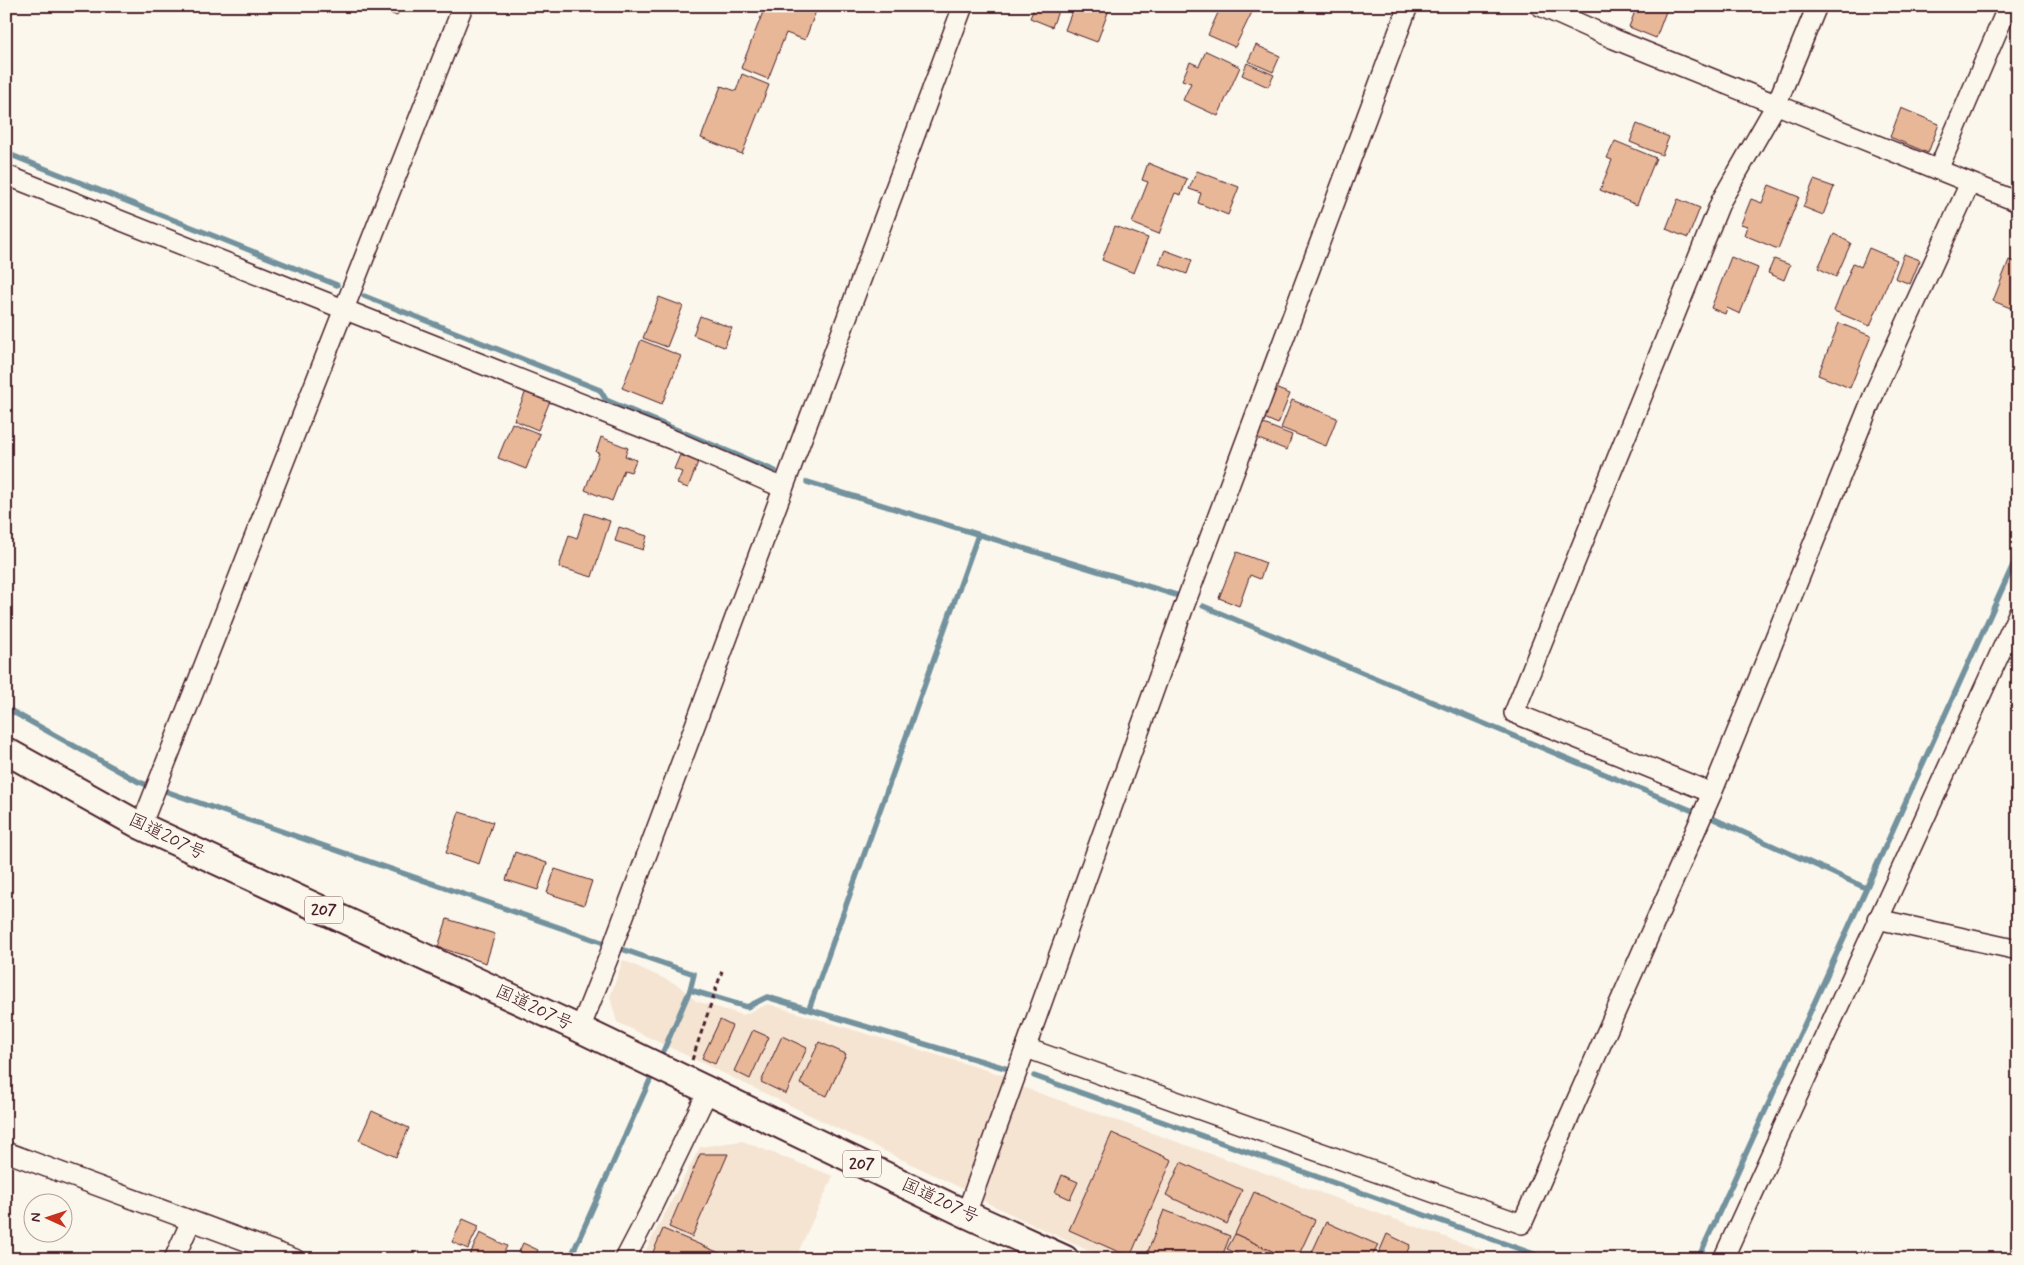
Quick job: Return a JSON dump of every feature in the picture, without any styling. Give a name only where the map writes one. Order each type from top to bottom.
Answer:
[{"type":"highway","name":"国道207号","points":[[6,751],[141,826],[580,1029],[966,1214],[1065,1259]]},
{"type":"street","points":[[141,826],[463,6]]},
{"type":"street","points":[[580,1029],[609,956],[963,6]]},
{"type":"street","points":[[966,1214],[1182,612],[1408,6]]},
{"type":"street","points":[[1540,6],[1614,39],[1777,103],[2018,202]]},
{"type":"street","points":[[1712,793],[1514,713],[1721,200],[1777,103],[1816,6]]},
{"type":"street","points":[[1938,170],[2008,6]]},
{"type":"street","points":[[6,176],[673,440],[783,488]]},
{"type":"street","points":[[1026,1048],[1522,1224],[1712,793],[1876,389],[1970,183]]},
{"type":"street","points":[[1723,1259],[2018,614]]},
{"type":"street","points":[[1877,920],[2018,950]]},
{"type":"street","points":[[625,1259],[649,1214],[696,1085]]},
{"type":"street","points":[[6,1152],[295,1259]]},
{"type":"street","points":[[174,1259],[191,1220]]},
{"type":"path","points":[[696,1085],[711,1006],[722,971]]},
{"type":"shaded area","points":[[623,960],[678,985],[696,1001],[743,1015],[768,1004],[1006,1076],[963,1189],[617,1022],[610,997]]},
{"type":"shaded area","points":[[1022,1087],[1507,1259],[1106,1259],[979,1199]]},
{"type":"shaded area","points":[[742,1141],[833,1176],[795,1259],[641,1259],[700,1147]]},
{"type":"building","points":[[372,6],[401,6],[397,16]]},
{"type":"building","points":[[756,6],[803,6],[816,11],[805,40],[786,33],[768,79],[741,68],[763,12],[755,9]]},
{"type":"building","points":[[1035,6],[1060,6],[1052,27],[1030,18]]},
{"type":"building","points":[[1074,6],[1110,7],[1097,42],[1065,30]]},
{"type":"building","points":[[1221,6],[1240,6],[1252,12],[1235,47],[1208,35]]},
{"type":"building","points":[[1637,6],[1668,6],[1656,38],[1629,27]]},
{"type":"building","points":[[1256,45],[1280,56],[1273,72],[1248,61]]},
{"type":"building","points":[[2018,49],[2018,72],[2009,68]]},
{"type":"building","points":[[1206,51],[1240,67],[1218,116],[1183,100],[1191,83],[1182,80],[1190,62],[1199,66]]},
{"type":"building","points":[[1247,63],[1274,75],[1268,87],[1242,75]]},
{"type":"building","points":[[2018,72],[2018,86],[2013,84]]},
{"type":"building","points":[[742,74],[769,85],[742,154],[701,138],[721,86],[736,91]]},
{"type":"building","points":[[1901,108],[1939,124],[1928,153],[1890,137]]},
{"type":"building","points":[[1637,124],[1669,137],[1662,155],[1630,142]]},
{"type":"building","points":[[1615,141],[1656,158],[1637,205],[1600,190],[1612,160],[1607,158]]},
{"type":"building","points":[[1148,163],[1187,179],[1181,195],[1175,193],[1159,234],[1132,223],[1148,182],[1142,180]]},
{"type":"building","points":[[1197,171],[1239,187],[1228,215],[1198,203],[1201,193],[1189,189]]},
{"type":"building","points":[[1814,180],[1834,187],[1823,215],[1803,207]]},
{"type":"building","points":[[1769,185],[1799,197],[1778,249],[1744,235],[1747,226],[1741,224],[1751,199],[1762,203]]},
{"type":"building","points":[[1678,199],[1700,208],[1688,238],[1666,229]]},
{"type":"building","points":[[1115,226],[1148,238],[1134,273],[1102,260]]},
{"type":"building","points":[[1834,234],[1851,243],[1836,277],[1818,268]]},
{"type":"building","points":[[1869,248],[1897,260],[1870,326],[1834,311],[1853,263],[1861,267]]},
{"type":"building","points":[[1165,250],[1192,260],[1187,274],[1159,264]]},
{"type":"building","points":[[1904,254],[1920,260],[1910,284],[1895,278]]},
{"type":"building","points":[[1731,257],[1758,268],[1740,314],[1727,308],[1725,314],[1711,308]]},
{"type":"building","points":[[1774,259],[1790,265],[1784,280],[1768,273]]},
{"type":"building","points":[[2009,260],[2018,263],[2018,311],[1993,301]]},
{"type":"building","points":[[659,297],[683,306],[667,347],[643,338]]},
{"type":"building","points":[[700,316],[732,328],[724,347],[693,335]]},
{"type":"building","points":[[1839,323],[1871,336],[1850,388],[1818,375]]},
{"type":"building","points":[[641,340],[681,356],[662,404],[622,388]]},
{"type":"building","points":[[1275,388],[1290,394],[1278,424],[1264,418]]},
{"type":"building","points":[[526,391],[550,401],[538,430],[514,420]]},
{"type":"building","points":[[1292,400],[1337,418],[1326,446],[1281,428]]},
{"type":"building","points":[[512,423],[540,434],[526,469],[498,458]]},
{"type":"building","points":[[1261,423],[1292,435],[1287,450],[1256,438]]},
{"type":"building","points":[[601,437],[628,448],[625,456],[636,460],[631,472],[624,470],[612,501],[585,490],[599,453],[596,452]]},
{"type":"building","points":[[680,455],[698,462],[688,488],[677,484],[682,472],[674,469]]},
{"type":"building","points":[[585,513],[610,521],[592,577],[559,567],[569,535],[577,538]]},
{"type":"building","points":[[619,527],[647,536],[643,550],[615,541]]},
{"type":"building","points":[[1237,552],[1266,563],[1260,579],[1250,575],[1239,606],[1219,598]]},
{"type":"building","points":[[459,812],[493,822],[479,864],[446,853]]},
{"type":"building","points":[[515,852],[547,863],[538,890],[506,880]]},
{"type":"building","points":[[555,869],[592,881],[584,905],[547,893]]},
{"type":"building","points":[[447,919],[495,934],[486,963],[438,947]]},
{"type":"building","points":[[720,1020],[732,1026],[715,1064],[702,1058]]},
{"type":"building","points":[[753,1030],[769,1037],[750,1079],[734,1071]]},
{"type":"building","points":[[782,1036],[807,1048],[786,1094],[761,1082]]},
{"type":"building","points":[[819,1042],[846,1054],[827,1096],[800,1084]]},
{"type":"building","points":[[372,1111],[409,1128],[396,1157],[359,1140]]},
{"type":"building","points":[[1112,1133],[1172,1160],[1130,1257],[1069,1230]]},
{"type":"building","points":[[700,1154],[728,1154],[692,1237],[669,1227]]},
{"type":"building","points":[[1181,1162],[1242,1190],[1227,1224],[1166,1195]]},
{"type":"building","points":[[1062,1175],[1078,1182],[1070,1199],[1055,1192]]},
{"type":"building","points":[[1254,1192],[1315,1220],[1297,1259],[1289,1259],[1235,1234]]},
{"type":"building","points":[[1164,1210],[1230,1236],[1221,1259],[1145,1259]]},
{"type":"building","points":[[463,1219],[479,1226],[468,1249],[452,1242]]},
{"type":"building","points":[[1326,1222],[1378,1245],[1372,1257],[1375,1259],[1309,1259]]},
{"type":"building","points":[[663,1229],[722,1254],[720,1259],[650,1259]]},
{"type":"building","points":[[480,1233],[507,1246],[501,1259],[468,1259]]},
{"type":"building","points":[[1235,1234],[1289,1259],[1248,1259],[1227,1249]]},
{"type":"building","points":[[1387,1234],[1410,1245],[1404,1259],[1387,1259],[1378,1255]]},
{"type":"building","points":[[523,1243],[538,1250],[535,1259],[516,1258]]},
{"type":"waterway","points":[[6,153],[337,285]]},
{"type":"waterway","points":[[364,296],[600,390],[606,400],[775,471]]},
{"type":"waterway","points":[[807,482],[1176,595]]},
{"type":"waterway","points":[[809,1009],[978,535]]},
{"type":"waterway","points":[[1698,1259],[2018,554]]},
{"type":"waterway","points":[[1203,606],[1693,811]]},
{"type":"waterway","points":[[6,708],[139,782],[694,974],[690,990],[659,1061]]},
{"type":"waterway","points":[[1714,819],[1866,888]]},
{"type":"waterway","points":[[690,990],[747,1007],[767,997],[1005,1068]]},
{"type":"waterway","points":[[570,1259],[654,1071]]},
{"type":"waterway","points":[[1034,1076],[1548,1259]]}]
